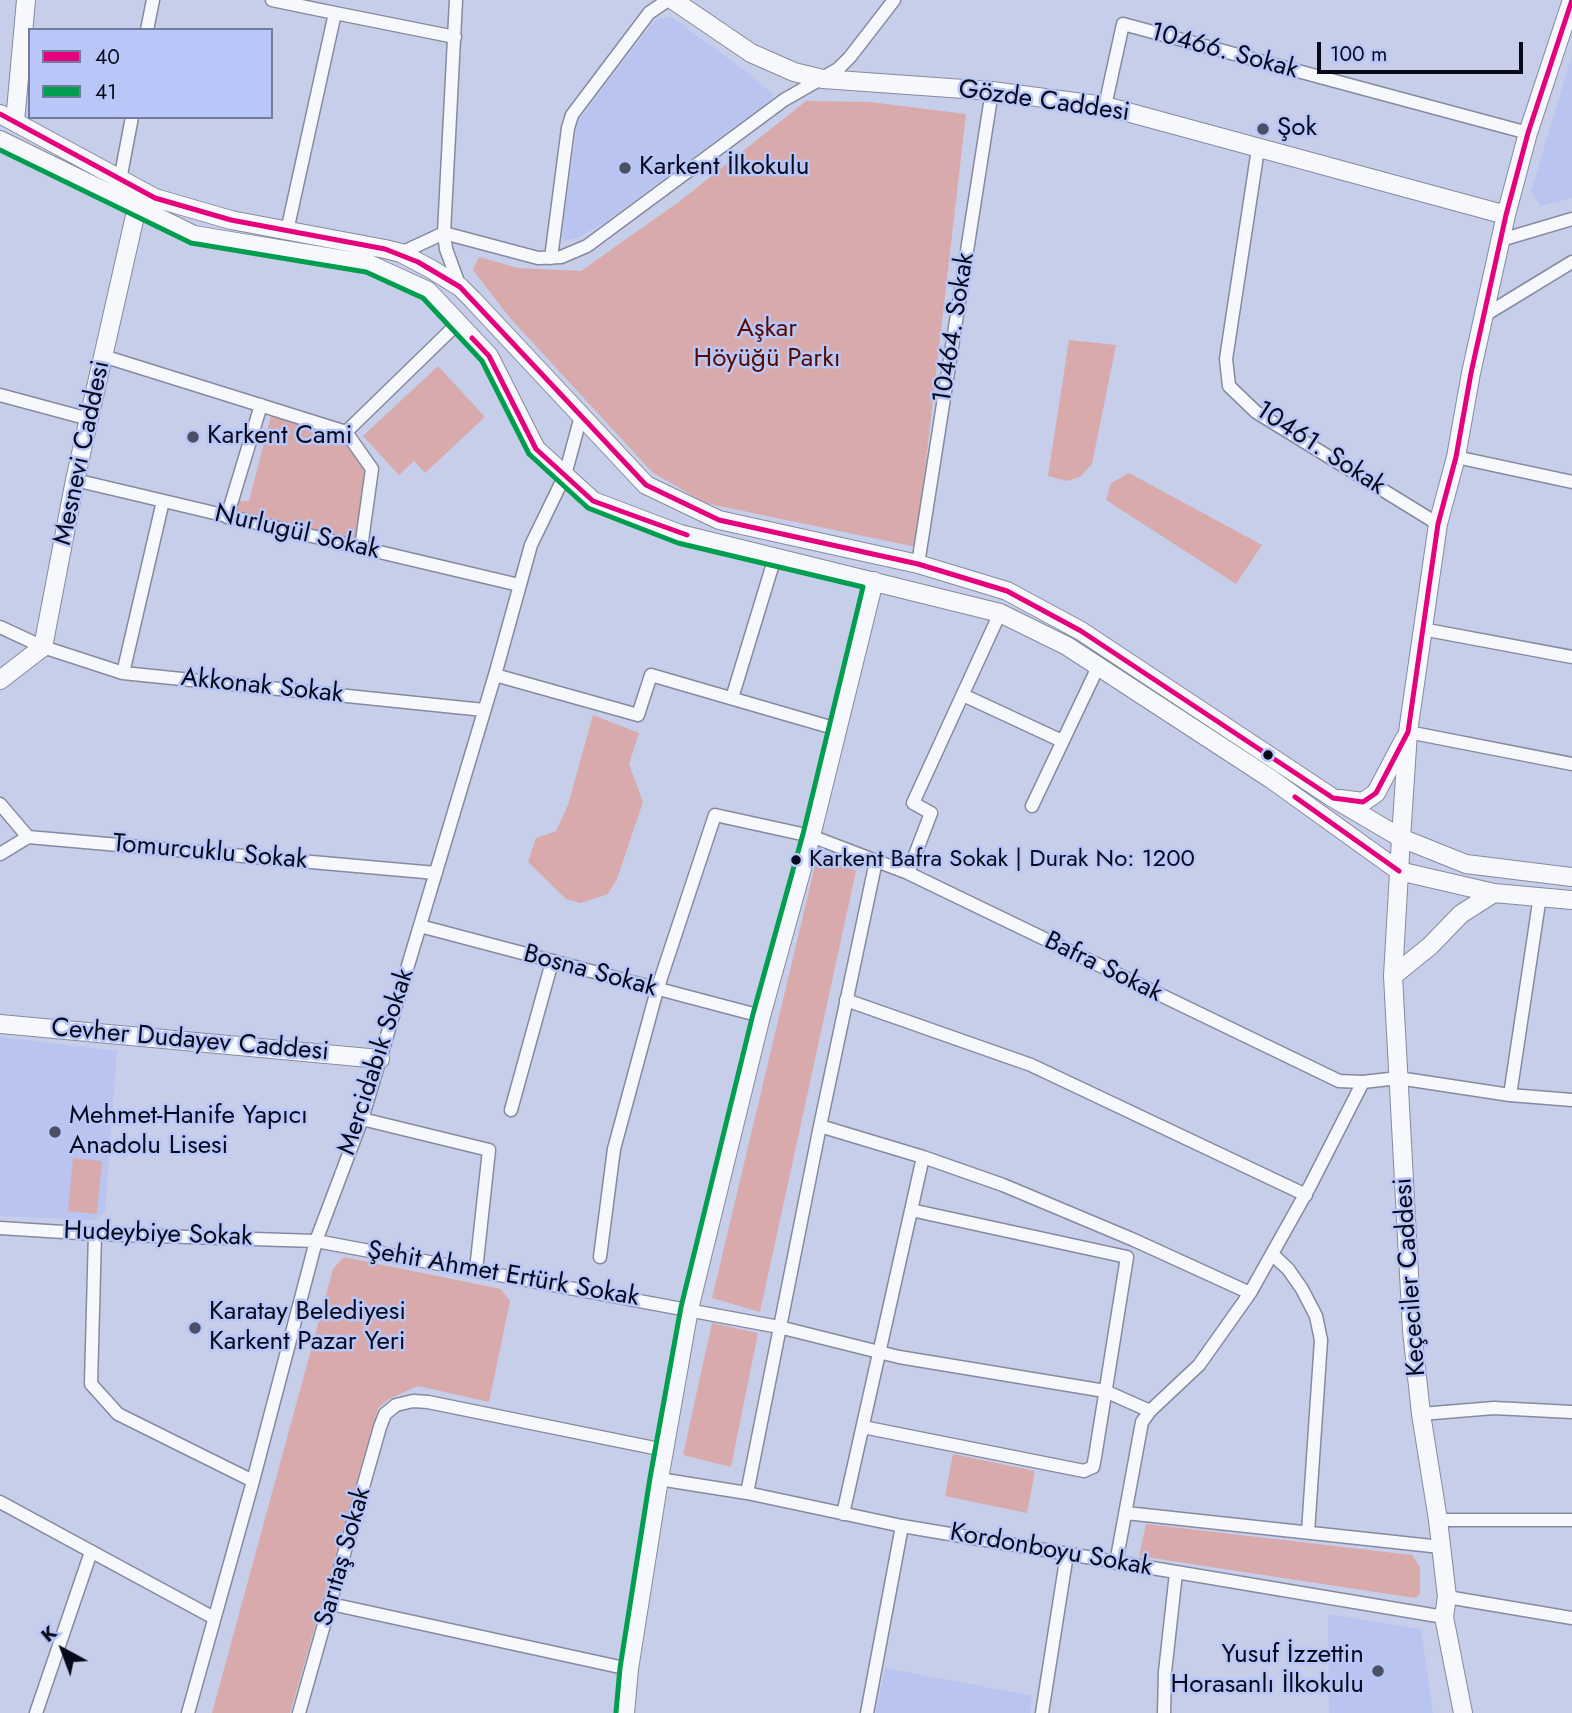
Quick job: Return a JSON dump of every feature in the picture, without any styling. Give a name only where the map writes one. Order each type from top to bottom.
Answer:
[{"type":"street","points":[[26,0],[8,118],[155,198],[231,220],[401,253],[460,286],[646,485],[719,520],[918,564],[1007,591],[1081,631],[1333,798],[1401,838],[1466,864],[1572,877]]},
{"type":"street","points":[[147,28],[153,0]]},
{"type":"street","points":[[272,0],[455,37]]},
{"type":"street","points":[[456,0],[444,233],[446,249],[460,286]]},
{"type":"street","points":[[551,258],[572,115],[649,13],[671,0]]},
{"type":"street","name":"Gözde Caddesi","points":[[671,0],[751,53],[794,72],[823,79],[992,91],[1105,106],[1506,215]]},
{"type":"street","points":[[401,253],[444,233],[523,255],[551,258],[573,253],[600,238],[784,100],[823,79],[850,57],[894,0]]},
{"type":"street","points":[[1333,798],[1363,802],[1376,793],[1408,732],[1438,524],[1457,457],[1471,373],[1506,215],[1528,134],[1572,2]]},
{"type":"street","points":[[287,231],[335,13]]},
{"type":"street","name":"10466. Sokak","points":[[1105,106],[1123,24],[1528,134]]},
{"type":"street","name":"10464. Sokak","points":[[918,564],[992,91]]},
{"type":"street","points":[[120,180],[132,119]]},
{"type":"street","points":[[0,140],[194,235],[369,264],[428,291],[489,356],[536,449],[593,501],[680,534],[1000,613],[1067,646],[1271,779],[1399,871],[1494,893],[1572,900]]},
{"type":"street","name":"10461. Sokak","points":[[1258,149],[1226,359],[1229,386],[1256,412],[1438,524]]},
{"type":"street","name":"Mesnevi Caddesi","points":[[43,647],[75,480],[137,207]]},
{"type":"street","points":[[1501,240],[1572,219]]},
{"type":"street","points":[[1485,315],[1572,262]]},
{"type":"street","points":[[346,432],[458,323]]},
{"type":"street","points":[[103,356],[346,432],[372,469],[361,548]]},
{"type":"street","points":[[0,395],[89,419]]},
{"type":"street","points":[[228,517],[261,405]]},
{"type":"street","name":"Mercidabık Sokak","points":[[188,1713],[316,1241],[362,1119],[495,675],[530,545],[565,475],[581,416]]},
{"type":"street","points":[[1457,457],[1572,482]]},
{"type":"street","name":"Nurlugül Sokak","points":[[75,480],[519,585]]},
{"type":"street","points":[[122,673],[163,501]]},
{"type":"street","points":[[732,698],[775,557]]},
{"type":"street","points":[[625,1713],[629,1670],[659,1479],[689,1309],[761,1016],[811,836],[874,581]]},
{"type":"street","points":[[908,873],[931,813],[913,803],[1000,613]]},
{"type":"street","name":"Akkonak Sokak","points":[[0,627],[43,647],[122,673],[484,710]]},
{"type":"street","points":[[1422,629],[1572,657]]},
{"type":"street","points":[[0,680],[43,647]]},
{"type":"street","points":[[1032,806],[1098,667]]},
{"type":"street","points":[[495,675],[638,715],[651,676],[837,729]]},
{"type":"street","points":[[963,695],[1062,741]]},
{"type":"street","points":[[1408,732],[1572,764]]},
{"type":"street","name":"Keçeciler Caddesi","points":[[1408,732],[1393,976],[1412,1330],[1447,1597],[1444,1616],[1463,1713]]},
{"type":"street","points":[[0,804],[28,837],[0,855]]},
{"type":"street","name":"Bafra Sokak","points":[[657,990],[715,815],[811,836],[908,873],[1339,1081],[1363,1082],[1398,1078],[1510,1095],[1572,1100]]},
{"type":"street","name":"Tomurcuklu Sokak","points":[[28,837],[436,873]]},
{"type":"street","points":[[747,1493],[876,861]]},
{"type":"street","points":[[1393,976],[1430,946],[1461,914],[1494,893]]},
{"type":"street","points":[[1510,1095],[1540,896]]},
{"type":"street","name":"Bosna Sokak","points":[[420,926],[761,1016]]},
{"type":"street","points":[[511,1111],[552,962]]},
{"type":"street","points":[[600,1257],[614,1149],[657,990]]},
{"type":"street","points":[[846,1000],[1031,1065],[1306,1195]]},
{"type":"street","name":"Cevher Dudayev Caddesi","points":[[0,1024],[380,1059]]},
{"type":"street","points":[[1116,1563],[1142,1422],[1150,1411],[1199,1365],[1250,1293],[1306,1195],[1363,1082]]},
{"type":"street","points":[[362,1119],[489,1150],[476,1270]]},
{"type":"street","points":[[820,1126],[923,1157],[1003,1185],[1250,1293]]},
{"type":"street","points":[[843,1514],[923,1157]]},
{"type":"street","points":[[911,1210],[1127,1257]]},
{"type":"street","name":"Hudeybiye Sokak","points":[[0,1227],[95,1234],[316,1241]]},
{"type":"street","points":[[95,1234],[92,1384],[118,1414],[253,1481]]},
{"type":"street","points":[[863,1427],[1084,1471],[1093,1467],[1127,1257],[1134,1240]]},
{"type":"street","name":"Şehit Ahmet Ertürk Sokak","points":[[316,1241],[689,1309],[880,1350],[899,1357],[1105,1391],[1150,1411]]},
{"type":"street","points":[[1272,1254],[1288,1269],[1302,1289],[1316,1317],[1321,1340],[1308,1532]]},
{"type":"street","name":"Sarıtaş Sokak","points":[[299,1713],[380,1427],[385,1414],[396,1405],[413,1401],[428,1402],[664,1450]]},
{"type":"street","points":[[1421,1414],[1494,1408],[1572,1412]]},
{"type":"street","name":"Kordonboyu Sokak","points":[[659,1479],[747,1493],[902,1526],[1444,1616]]},
{"type":"street","points":[[0,1502],[214,1618]]},
{"type":"street","points":[[1126,1513],[1441,1547]]},
{"type":"street","points":[[1438,1520],[1572,1520]]},
{"type":"street","points":[[867,1713],[902,1526]]},
{"type":"street","points":[[36,1713],[91,1552]]},
{"type":"street","points":[[1042,1713],[1067,1554]]},
{"type":"street","points":[[1164,1713],[1165,1672],[1176,1573]]},
{"type":"street","points":[[1447,1597],[1572,1618]]},
{"type":"street","points":[[331,1604],[629,1670]]},
{"type":"shaded area","name":"Karkent İlkokulu","points":[[672,17],[740,67],[773,94],[773,98],[601,225],[577,238],[564,241],[562,230],[578,121],[656,19]]},
{"type":"shaded area","points":[[1572,55],[1572,198],[1541,206],[1531,192]]},
{"type":"shaded area","name":"Mehmet-Hanife Yapıcı Anadolu Lisesi","points":[[0,1037],[117,1051],[105,1212],[96,1220],[0,1216]]},
{"type":"shaded area","name":"Yusuf İzzettin Horasanlı İlkokulu","points":[[1328,1614],[1421,1629],[1433,1713],[1329,1713]]},
{"type":"shaded area","points":[[885,1668],[1032,1696],[1030,1713],[876,1713]]},
{"type":"green space","name":"Aşkar Höyüğü Parkı","points":[[806,101],[870,102],[966,114],[916,547],[705,503],[652,472],[510,318],[473,270],[479,257],[518,268],[581,271],[680,201]]},
{"type":"green space","points":[[1069,340],[1116,345],[1092,464],[1080,477],[1067,481],[1048,476]]},
{"type":"green space","points":[[438,366],[485,417],[425,473],[414,461],[399,475],[363,436]]},
{"type":"green space","points":[[271,416],[341,436],[366,469],[355,541],[235,513],[236,501],[249,501]]},
{"type":"green space","points":[[1129,473],[1262,545],[1236,584],[1106,500],[1111,483]]},
{"type":"green space","points":[[593,715],[639,733],[629,764],[643,802],[617,879],[608,894],[581,903],[566,899],[528,862],[536,838],[556,831],[568,805]]},
{"type":"green space","points":[[817,857],[856,871],[760,1312],[712,1298]]},
{"type":"green space","points":[[73,1158],[102,1161],[97,1214],[68,1211]]},
{"type":"green space","points":[[344,1257],[501,1289],[510,1301],[489,1402],[418,1386],[389,1399],[378,1408],[290,1713],[212,1713],[333,1269]]},
{"type":"green space","points":[[712,1323],[758,1333],[731,1467],[683,1455]]},
{"type":"green space","points":[[953,1454],[1035,1471],[1027,1513],[945,1496]]},
{"type":"green space","points":[[1146,1524],[1412,1555],[1420,1567],[1420,1594],[1415,1598],[1139,1556]]},
{"type":"transit line","name":"40","points":[[0,114],[155,198],[231,220],[385,249],[418,262],[460,287],[646,485],[719,520],[918,564],[1007,591],[1081,631],[1333,798],[1363,802],[1376,793],[1408,732],[1438,524],[1456,457],[1471,373],[1506,215],[1528,133],[1572,0]]},
{"type":"transit line","name":"41","points":[[0,150],[191,243],[366,272],[423,298],[482,361],[529,454],[588,508],[678,543],[863,587],[803,834],[753,1014],[681,1307],[650,1478],[620,1668],[616,1712]]},
{"type":"transit line","name":"40","points":[[472,338],[489,356],[536,449],[593,501],[687,535]]},
{"type":"transit line","name":"40","points":[[1295,797],[1399,871]]},
{"type":"place","name":"Şok","points":[[1263,129]]},
{"type":"place","name":"Karkent İlkokulu","points":[[625,168]]},
{"type":"place","name":"Karkent Cami","points":[[193,437]]},
{"type":"place","name":"Karkent Bafra Sokak | Durak No: 1200","points":[[796,860]]},
{"type":"place","name":"Mehmet-Hanife Yapıcı Anadolu Lisesi","points":[[55,1132]]},
{"type":"place","name":"Karatay Belediyesi Karkent Pazar Yeri","points":[[195,1328]]},
{"type":"place","name":"Yusuf İzzettin Horasanlı İlkokulu","points":[[1378,1671]]}]
